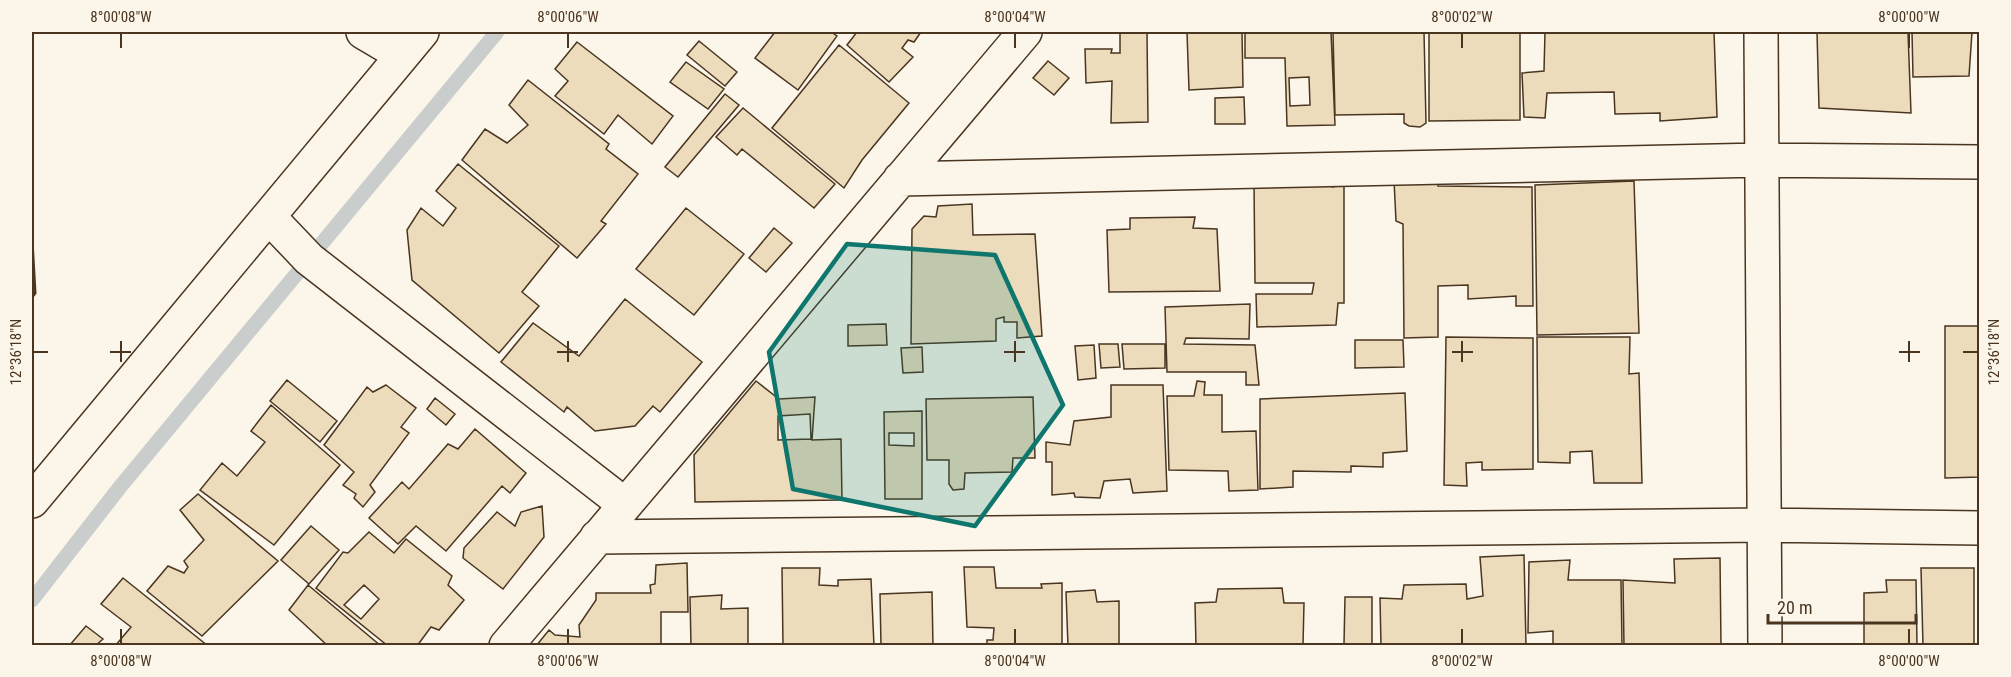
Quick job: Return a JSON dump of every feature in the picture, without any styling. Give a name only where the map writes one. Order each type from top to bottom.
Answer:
[{"type":"street","points":[[32,501],[412,43],[363,32]]},
{"type":"street","points":[[506,645],[1025,32]]},
{"type":"street","points":[[1761,32],[1765,645]]},
{"type":"street","points":[[900,179],[1761,160],[1980,162]]},
{"type":"street","points":[[269,218],[309,259],[624,504]]},
{"type":"street","points":[[597,537],[1765,525],[1980,528]]},
{"type":"highlighted area","points":[[847,244],[995,255],[1063,405],[975,526],[793,489],[769,352]]},
{"type":"building","points":[[775,32],[831,32],[837,36],[798,90],[755,58]]},
{"type":"building","points":[[857,32],[921,32],[914,42],[908,40],[902,48],[913,57],[889,82],[847,45]]},
{"type":"building","points":[[1120,32],[1147,32],[1148,122],[1111,123],[1112,81],[1086,83],[1085,49],[1112,49],[1111,53],[1120,53]]},
{"type":"building","points":[[1187,32],[1242,32],[1243,87],[1189,90]]},
{"type":"building","points":[[1245,32],[1331,32],[1335,125],[1287,126],[1285,58],[1245,58]],"holes":[[[1309,77],[1310,105],[1290,106],[1289,78]]]},
{"type":"building","points":[[1333,32],[1424,32],[1426,123],[1420,127],[1409,126],[1404,123],[1404,114],[1335,115]]},
{"type":"building","points":[[1429,32],[1520,32],[1520,120],[1429,121]]},
{"type":"building","points":[[1545,32],[1714,32],[1717,117],[1660,121],[1660,113],[1615,114],[1614,92],[1547,93],[1545,118],[1524,117],[1522,73],[1544,71]]},
{"type":"building","points":[[1817,32],[1908,32],[1911,113],[1819,108]]},
{"type":"building","points":[[1912,32],[1972,32],[1969,76],[1913,77]]},
{"type":"building","points":[[699,41],[737,72],[725,86],[687,55]]},
{"type":"building","points":[[577,42],[673,116],[652,144],[618,115],[604,134],[555,96],[568,81],[555,69]]},
{"type":"building","points":[[839,45],[909,103],[862,160],[844,188],[772,128]]},
{"type":"building","points":[[1048,61],[1069,78],[1054,95],[1033,78]]},
{"type":"building","points":[[686,62],[724,89],[708,109],[670,82]]},
{"type":"building","points":[[528,80],[609,144],[606,149],[638,174],[601,221],[606,224],[577,258],[462,160],[485,129],[507,143],[528,125],[509,105]]},
{"type":"building","points":[[725,94],[739,105],[678,177],[665,167]]},
{"type":"building","points":[[1244,97],[1245,124],[1215,124],[1215,98]]},
{"type":"building","points":[[743,108],[835,184],[814,208],[742,149],[737,155],[716,137]]},
{"type":"building","points":[[458,164],[559,246],[522,292],[539,306],[499,353],[412,280],[407,230],[421,208],[443,226],[456,208],[436,191]]},
{"type":"building","points":[[1437,177],[1438,186],[1532,187],[1533,306],[1516,306],[1516,296],[1468,299],[1468,285],[1438,286],[1438,337],[1404,338],[1403,224],[1396,221],[1394,180]]},
{"type":"building","points":[[1293,180],[1330,181],[1332,187],[1344,185],[1344,303],[1338,303],[1336,325],[1257,327],[1256,294],[1312,294],[1314,283],[1255,283],[1254,183],[1292,187]]},
{"type":"building","points":[[1634,181],[1639,333],[1537,335],[1535,185]]},
{"type":"building","points":[[972,204],[973,235],[1035,234],[1042,336],[1017,338],[1017,322],[1004,322],[1004,317],[996,319],[996,341],[911,344],[912,229],[924,216],[936,217],[938,206]]},
{"type":"building","points":[[686,208],[744,254],[694,315],[636,269]]},
{"type":"building","points":[[1195,217],[1193,228],[1217,229],[1220,291],[1109,292],[1107,230],[1130,229],[1130,218]]},
{"type":"building","points":[[774,228],[792,243],[766,272],[749,258]]},
{"type":"building","points":[[625,299],[702,362],[660,412],[653,406],[635,426],[595,431],[567,407],[564,412],[501,362],[533,323],[579,356]]},
{"type":"building","points":[[1250,304],[1249,339],[1186,338],[1184,344],[1255,345],[1259,385],[1246,385],[1246,372],[1167,372],[1165,307]]},
{"type":"building","points":[[886,324],[887,345],[848,346],[848,325]]},
{"type":"building","points":[[1945,326],[1980,326],[1980,477],[1945,478]]},
{"type":"building","points":[[1446,337],[1533,338],[1533,469],[1482,470],[1482,462],[1466,463],[1467,486],[1444,485]]},
{"type":"building","points":[[1537,337],[1630,337],[1629,374],[1639,373],[1642,483],[1594,483],[1592,451],[1570,452],[1570,463],[1538,462]]},
{"type":"building","points":[[1355,340],[1403,340],[1404,367],[1355,368]]},
{"type":"building","points":[[1099,344],[1118,344],[1120,367],[1101,368]]},
{"type":"building","points":[[1122,344],[1165,344],[1165,368],[1124,369]]},
{"type":"building","points":[[1094,345],[1096,378],[1078,380],[1075,346]]},
{"type":"building","points":[[922,347],[923,372],[903,373],[901,348]]},
{"type":"building","points":[[287,380],[337,421],[320,442],[270,401]]},
{"type":"building","points":[[756,381],[779,399],[815,397],[812,440],[841,439],[842,500],[695,502],[694,455]],"holes":[[[810,414],[811,439],[778,440],[778,416]]]},
{"type":"building","points":[[1197,381],[1205,382],[1204,395],[1222,395],[1222,432],[1256,431],[1258,490],[1229,491],[1228,471],[1169,470],[1167,396],[1194,396]]},
{"type":"building","points":[[386,385],[416,408],[401,427],[409,433],[370,485],[375,492],[363,507],[354,498],[356,494],[343,485],[354,472],[324,445],[367,387],[373,392]]},
{"type":"building","points":[[1111,385],[1163,385],[1167,491],[1133,493],[1130,479],[1104,481],[1100,498],[1075,497],[1074,493],[1052,495],[1052,462],[1046,462],[1046,442],[1070,445],[1074,421],[1111,417]]},
{"type":"building","points":[[1405,393],[1407,451],[1383,453],[1383,467],[1351,466],[1351,472],[1293,471],[1293,487],[1260,489],[1260,399]]},
{"type":"building","points":[[1033,397],[1035,458],[1013,458],[1012,472],[965,473],[964,489],[953,490],[949,484],[949,460],[927,460],[926,399]]},
{"type":"building","points":[[435,398],[455,414],[446,425],[427,409]]},
{"type":"building","points":[[271,405],[340,465],[274,545],[200,490],[222,463],[237,476],[265,442],[251,431]]},
{"type":"building","points":[[922,411],[922,499],[885,499],[884,412]],"holes":[[[889,433],[914,433],[914,446],[889,445]]]},
{"type":"building","points":[[475,429],[526,473],[510,493],[502,486],[446,551],[416,526],[398,544],[369,518],[402,482],[409,489],[448,444],[458,449]]},
{"type":"building","points":[[198,494],[278,561],[202,636],[147,591],[168,566],[184,573],[188,567],[184,561],[204,540],[180,510]]},
{"type":"building","points":[[542,506],[544,537],[503,589],[463,558],[464,548],[497,512],[515,526],[521,512]]},
{"type":"building","points":[[311,526],[339,550],[309,584],[281,560]]},
{"type":"building","points":[[369,532],[394,553],[406,539],[452,576],[448,585],[464,600],[439,630],[431,627],[417,646],[388,646],[316,588],[343,552],[348,553]],"holes":[[[364,585],[379,599],[361,619],[344,605]]]},
{"type":"building","points":[[1524,555],[1526,646],[1381,646],[1380,598],[1402,599],[1404,585],[1466,584],[1467,599],[1483,596],[1480,557]]},
{"type":"building","points":[[1720,558],[1721,646],[1624,646],[1623,580],[1675,583],[1674,559]]},
{"type":"building","points":[[1570,560],[1568,580],[1621,580],[1622,646],[1553,646],[1553,631],[1528,633],[1529,562]]},
{"type":"building","points":[[687,563],[688,612],[661,612],[661,646],[536,646],[549,630],[555,635],[580,637],[579,625],[596,600],[596,593],[651,593],[650,585],[655,584],[656,565]]},
{"type":"building","points":[[964,567],[994,567],[996,588],[1042,588],[1041,584],[1062,583],[1062,646],[987,646],[987,640],[993,640],[994,628],[967,627]]},
{"type":"building","points":[[782,568],[820,568],[819,585],[838,586],[838,580],[871,579],[874,646],[783,646]]},
{"type":"building","points":[[1921,568],[1974,568],[1974,646],[1923,646]]},
{"type":"building","points":[[123,578],[208,646],[115,646],[131,627],[101,604]]},
{"type":"building","points":[[1886,580],[1916,580],[1917,646],[1864,646],[1864,593],[1887,592]]},
{"type":"building","points":[[308,585],[381,646],[328,646],[289,610]]},
{"type":"building","points":[[1282,588],[1284,603],[1304,603],[1303,646],[1196,646],[1195,603],[1216,602],[1218,589]]},
{"type":"building","points":[[1095,590],[1097,602],[1119,601],[1119,646],[1068,646],[1066,592]]},
{"type":"building","points":[[932,592],[933,646],[881,646],[880,594]]},
{"type":"building","points":[[722,595],[721,609],[748,608],[748,646],[691,646],[690,597]]},
{"type":"building","points":[[1345,597],[1372,597],[1372,644],[1344,644]]},
{"type":"building","points":[[86,626],[103,639],[95,646],[69,646]]},
{"type":"waterway","points":[[32,600],[120,487],[497,32]]},
{"type":"wall","points":[[32,240],[35,293],[32,297]]}]
